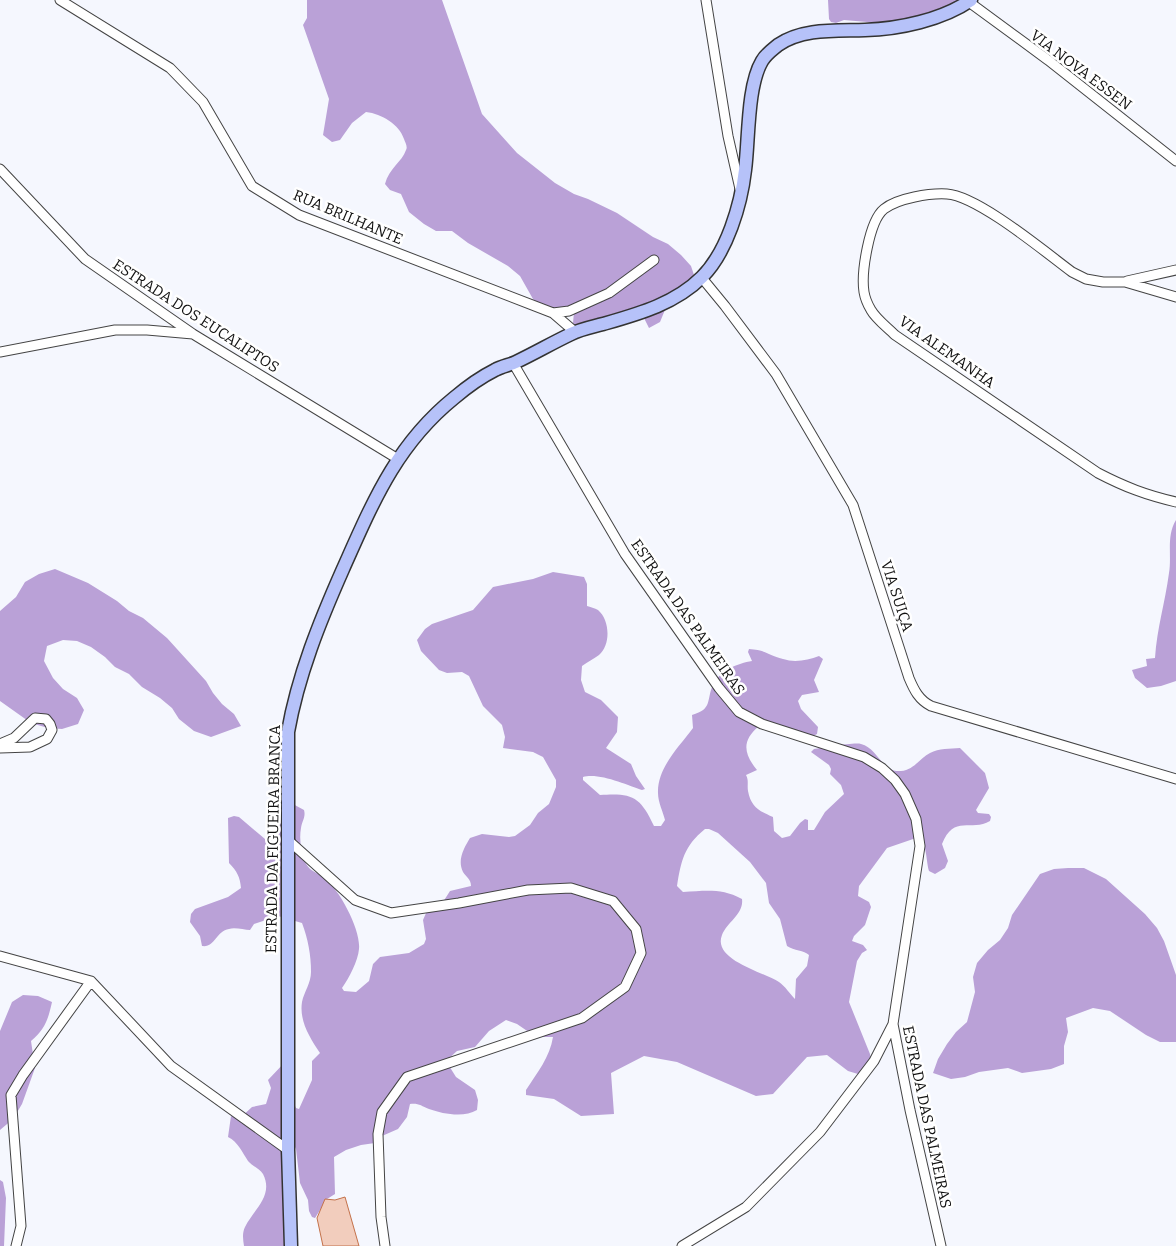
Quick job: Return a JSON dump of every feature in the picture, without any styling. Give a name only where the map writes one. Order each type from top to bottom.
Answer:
[{"type":"main road","name":"ESTRADA DA FIGUEIRA BRANCA","points":[[291,1246],[288,1150],[288,732],[292,706],[300,680],[328,604],[375,498],[398,459],[417,433],[454,398],[497,369],[513,364],[575,332],[650,311],[676,297],[702,278],[725,242],[741,194],[754,86],[763,59],[769,53],[784,42],[803,34],[868,30],[908,24],[951,12],[970,1]]},
{"type":"street","name":"RUA BRILHANTE","points":[[60,0],[170,68],[203,102],[252,186],[299,215],[553,313],[575,332]]},
{"type":"street","points":[[706,0],[728,136],[741,194]]},
{"type":"street","name":"VIA NOVA ESSEN","points":[[970,1],[1176,161]]},
{"type":"street","name":"ESTRADA DOS EUCALIPTOS","points":[[0,169],[85,259],[193,334],[398,459]]},
{"type":"street","name":"VIA ALEMANHA","points":[[1176,297],[1125,282],[1103,282],[1086,279],[1072,272],[997,217],[970,201],[948,194],[921,196],[899,202],[883,210],[871,231],[863,274],[864,294],[871,311],[895,334],[1098,473],[1122,486],[1148,496],[1176,502]]},
{"type":"street","points":[[553,313],[570,311],[609,293],[654,260]]},
{"type":"street","points":[[1125,282],[1176,270]]},
{"type":"street","name":"VIA SUIÇA","points":[[702,278],[776,374],[854,505],[909,678],[920,698],[932,706],[1176,779]]},
{"type":"street","points":[[0,352],[115,330],[147,330],[193,334]]},
{"type":"street","name":"ESTRADA DAS PALMEIRAS","points":[[513,364],[625,554],[719,688],[739,712],[762,724],[864,756],[882,768],[895,780],[905,794],[916,818],[920,846],[893,1024],[910,1110],[941,1246]]},
{"type":"street","points":[[0,744],[14,738],[35,718],[46,719],[50,724],[52,730],[47,740],[30,747],[0,748]]},
{"type":"street","points":[[288,840],[355,900],[391,913],[528,890],[571,888],[613,901],[636,929],[641,954],[625,987],[582,1018],[407,1077],[382,1112],[378,1134],[381,1217],[386,1246]]},
{"type":"street","points":[[0,956],[91,981],[171,1066],[288,1150]]},
{"type":"street","points":[[16,1246],[21,1226],[11,1095],[23,1075],[91,981]]},
{"type":"street","points":[[682,1246],[746,1208],[820,1132],[874,1061],[893,1024]]},
{"type":"shaded area","points":[[307,0],[442,0],[482,114],[517,153],[555,183],[574,194],[617,213],[653,237],[668,244],[691,266],[695,278],[667,305],[660,322],[649,328],[644,318],[576,326],[573,323],[574,312],[551,310],[539,305],[533,299],[520,276],[508,266],[468,243],[452,231],[436,231],[424,224],[409,212],[401,194],[390,190],[385,184],[389,174],[402,158],[407,147],[402,134],[394,124],[384,117],[366,112],[352,123],[340,140],[332,142],[323,135],[329,99],[303,25],[307,18]]},
{"type":"shaded area","points":[[828,0],[972,0],[945,14],[890,24],[844,20],[836,23],[831,22],[829,19]]},
{"type":"shaded area","points":[[1176,520],[1176,681],[1147,688],[1135,678],[1132,670],[1147,666],[1146,659],[1155,658],[1157,636],[1170,566],[1170,539]]},
{"type":"shaded area","points":[[55,569],[88,583],[129,611],[143,618],[167,638],[206,681],[222,704],[234,714],[241,726],[211,737],[194,731],[179,719],[172,708],[142,687],[129,674],[115,667],[91,647],[77,641],[63,640],[47,646],[44,661],[53,678],[63,689],[77,698],[84,710],[78,724],[62,729],[48,728],[31,723],[0,701],[0,611],[16,597],[25,582],[39,574]]},
{"type":"shaded area","points":[[553,572],[584,577],[587,584],[587,606],[597,609],[602,614],[608,632],[603,651],[582,666],[581,680],[585,692],[601,700],[618,717],[617,732],[606,748],[631,764],[636,776],[645,789],[642,790],[597,776],[583,777],[583,780],[600,795],[620,795],[634,798],[644,808],[654,826],[661,826],[665,820],[658,796],[661,775],[670,758],[693,728],[692,715],[699,713],[706,707],[713,685],[724,672],[735,666],[752,661],[748,652],[749,649],[792,661],[819,656],[823,659],[814,680],[819,692],[802,695],[798,701],[801,709],[818,727],[817,734],[811,737],[759,726],[747,742],[747,753],[757,770],[746,775],[749,796],[756,808],[773,817],[774,831],[782,838],[790,836],[805,819],[808,820],[808,830],[814,830],[825,812],[844,794],[841,785],[830,774],[831,769],[829,765],[811,752],[814,749],[852,744],[867,746],[884,764],[895,771],[910,768],[933,751],[960,748],[985,773],[989,788],[976,810],[978,813],[989,814],[991,817],[990,821],[983,824],[957,826],[952,829],[942,844],[948,861],[945,868],[935,874],[929,871],[925,848],[919,837],[887,848],[859,886],[858,896],[869,902],[871,907],[865,925],[854,936],[852,941],[863,945],[867,950],[862,953],[857,961],[849,1002],[870,1054],[871,1062],[865,1071],[858,1074],[848,1071],[827,1055],[807,1057],[773,1094],[756,1096],[677,1062],[644,1056],[611,1073],[614,1114],[581,1116],[554,1099],[526,1095],[526,1090],[546,1058],[553,1037],[536,1037],[517,1024],[506,1020],[489,1031],[475,1047],[457,1051],[446,1061],[456,1077],[475,1090],[478,1100],[477,1110],[466,1114],[447,1114],[418,1104],[410,1104],[407,1117],[398,1129],[382,1136],[375,1143],[346,1150],[334,1157],[335,1194],[327,1199],[315,1218],[312,1217],[309,1211],[308,1200],[300,1183],[294,1145],[290,1246],[244,1246],[244,1229],[265,1196],[266,1182],[263,1174],[250,1163],[237,1144],[228,1137],[231,1116],[239,1119],[252,1107],[266,1104],[271,1088],[268,1080],[286,1061],[294,1104],[299,1109],[312,1080],[312,1061],[320,1053],[309,1035],[302,1016],[302,1002],[311,972],[309,947],[302,923],[295,921],[293,917],[292,920],[278,916],[254,924],[250,930],[231,928],[225,930],[213,942],[202,946],[200,936],[190,922],[191,914],[195,909],[228,897],[241,888],[238,874],[229,863],[228,818],[239,817],[265,839],[270,840],[276,834],[286,804],[291,803],[304,810],[305,815],[300,837],[301,850],[305,862],[311,870],[325,878],[337,892],[353,922],[359,941],[357,959],[342,988],[344,991],[356,992],[369,981],[373,964],[380,957],[409,953],[424,944],[426,939],[423,920],[430,904],[443,902],[450,891],[471,886],[461,868],[461,859],[470,838],[482,834],[515,836],[530,825],[538,813],[549,804],[556,787],[556,780],[543,757],[533,752],[503,748],[505,737],[502,725],[483,706],[469,676],[462,672],[447,673],[439,670],[421,651],[417,640],[425,629],[432,624],[473,610],[493,587],[533,579]],"holes":[[[705,829],[718,833],[750,862],[766,883],[769,903],[780,919],[787,946],[809,955],[807,966],[796,979],[795,999],[779,982],[732,958],[721,944],[724,930],[738,914],[742,899],[720,892],[683,892],[677,886],[682,861],[688,848],[698,835]]]},
{"type":"shaded area","points":[[1084,868],[1106,879],[1145,914],[1157,928],[1164,941],[1176,975],[1176,1042],[1160,1042],[1110,1011],[1093,1008],[1066,1018],[1068,1032],[1064,1046],[1064,1064],[1051,1069],[1022,1073],[1008,1068],[979,1072],[951,1079],[933,1073],[938,1059],[947,1044],[967,1022],[975,992],[973,977],[977,963],[1000,940],[1008,928],[1012,915],[1040,874],[1054,869]]},
{"type":"shaded area","points":[[23,995],[38,996],[52,1002],[45,1024],[31,1041],[35,1068],[22,1104],[13,1119],[0,1130],[0,1031],[12,1002]]},
{"type":"shaded area","points":[[0,1180],[3,1182],[6,1198],[4,1246],[0,1246]]},
{"type":"shaded area","points":[[345,1197],[359,1246],[323,1246],[317,1218],[325,1199],[335,1200]]}]
